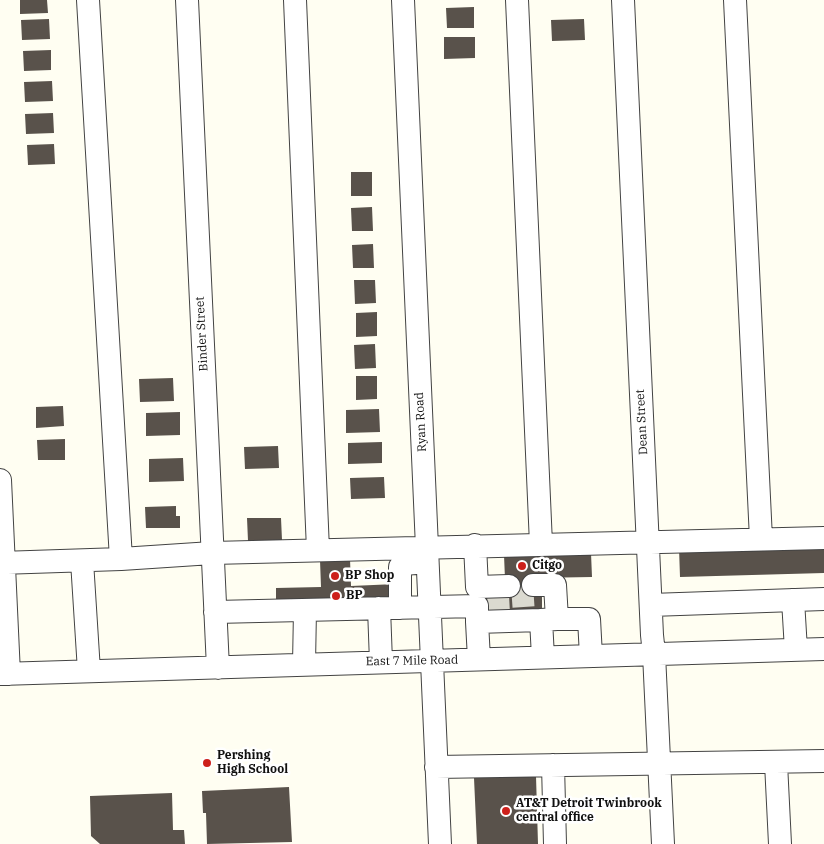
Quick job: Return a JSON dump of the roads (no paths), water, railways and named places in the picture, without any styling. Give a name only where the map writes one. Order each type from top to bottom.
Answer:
[{"type":"street","points":[[88,0],[121,559]]},
{"type":"street","name":"Binder Street","points":[[187,0],[218,668]]},
{"type":"street","points":[[295,0],[318,550]]},
{"type":"street","name":"Ryan Road","points":[[402,0],[440,844]]},
{"type":"street","points":[[517,0],[541,544]]},
{"type":"street","name":"Dean Street","points":[[623,0],[650,605],[663,844]]},
{"type":"street","points":[[736,0],[761,539]]},
{"type":"street","points":[[0,480],[5,674]]},
{"type":"street","points":[[2,563],[318,550],[427,554],[476,545],[824,538]]},
{"type":"street","points":[[476,545],[492,602],[479,659]]},
{"type":"street","points":[[381,662],[389,608],[400,567],[427,554]]},
{"type":"street","points":[[82,561],[89,671]]},
{"type":"street","points":[[533,585],[556,585],[536,618],[543,657]]},
{"type":"street","points":[[650,605],[824,599]]},
{"type":"street","points":[[793,600],[796,650]]},
{"type":"street","points":[[215,612],[430,607],[492,602],[536,618],[589,619],[591,656]]},
{"type":"street","points":[[304,664],[305,610]]},
{"type":"street","name":"East 7 Mile Road","points":[[5,674],[824,649]]},
{"type":"street","points":[[436,767],[824,761]]},
{"type":"street","points":[[776,763],[780,844]]},
{"type":"street","points":[[553,765],[556,844]]},
{"type":"tunnel","points":[[522,585],[524,614]]},
{"type":"tunnel","points":[[498,595],[499,614]]},
{"type":"place","name":"Citgo","points":[[522,566]]},
{"type":"place","name":"BP Shop","points":[[335,576]]},
{"type":"place","name":"BP","points":[[336,596]]},
{"type":"place","name":"Pershing High School","points":[[207,763]]},
{"type":"place","name":"AT&T Detroit Twinbrook central office","points":[[506,811]]}]
